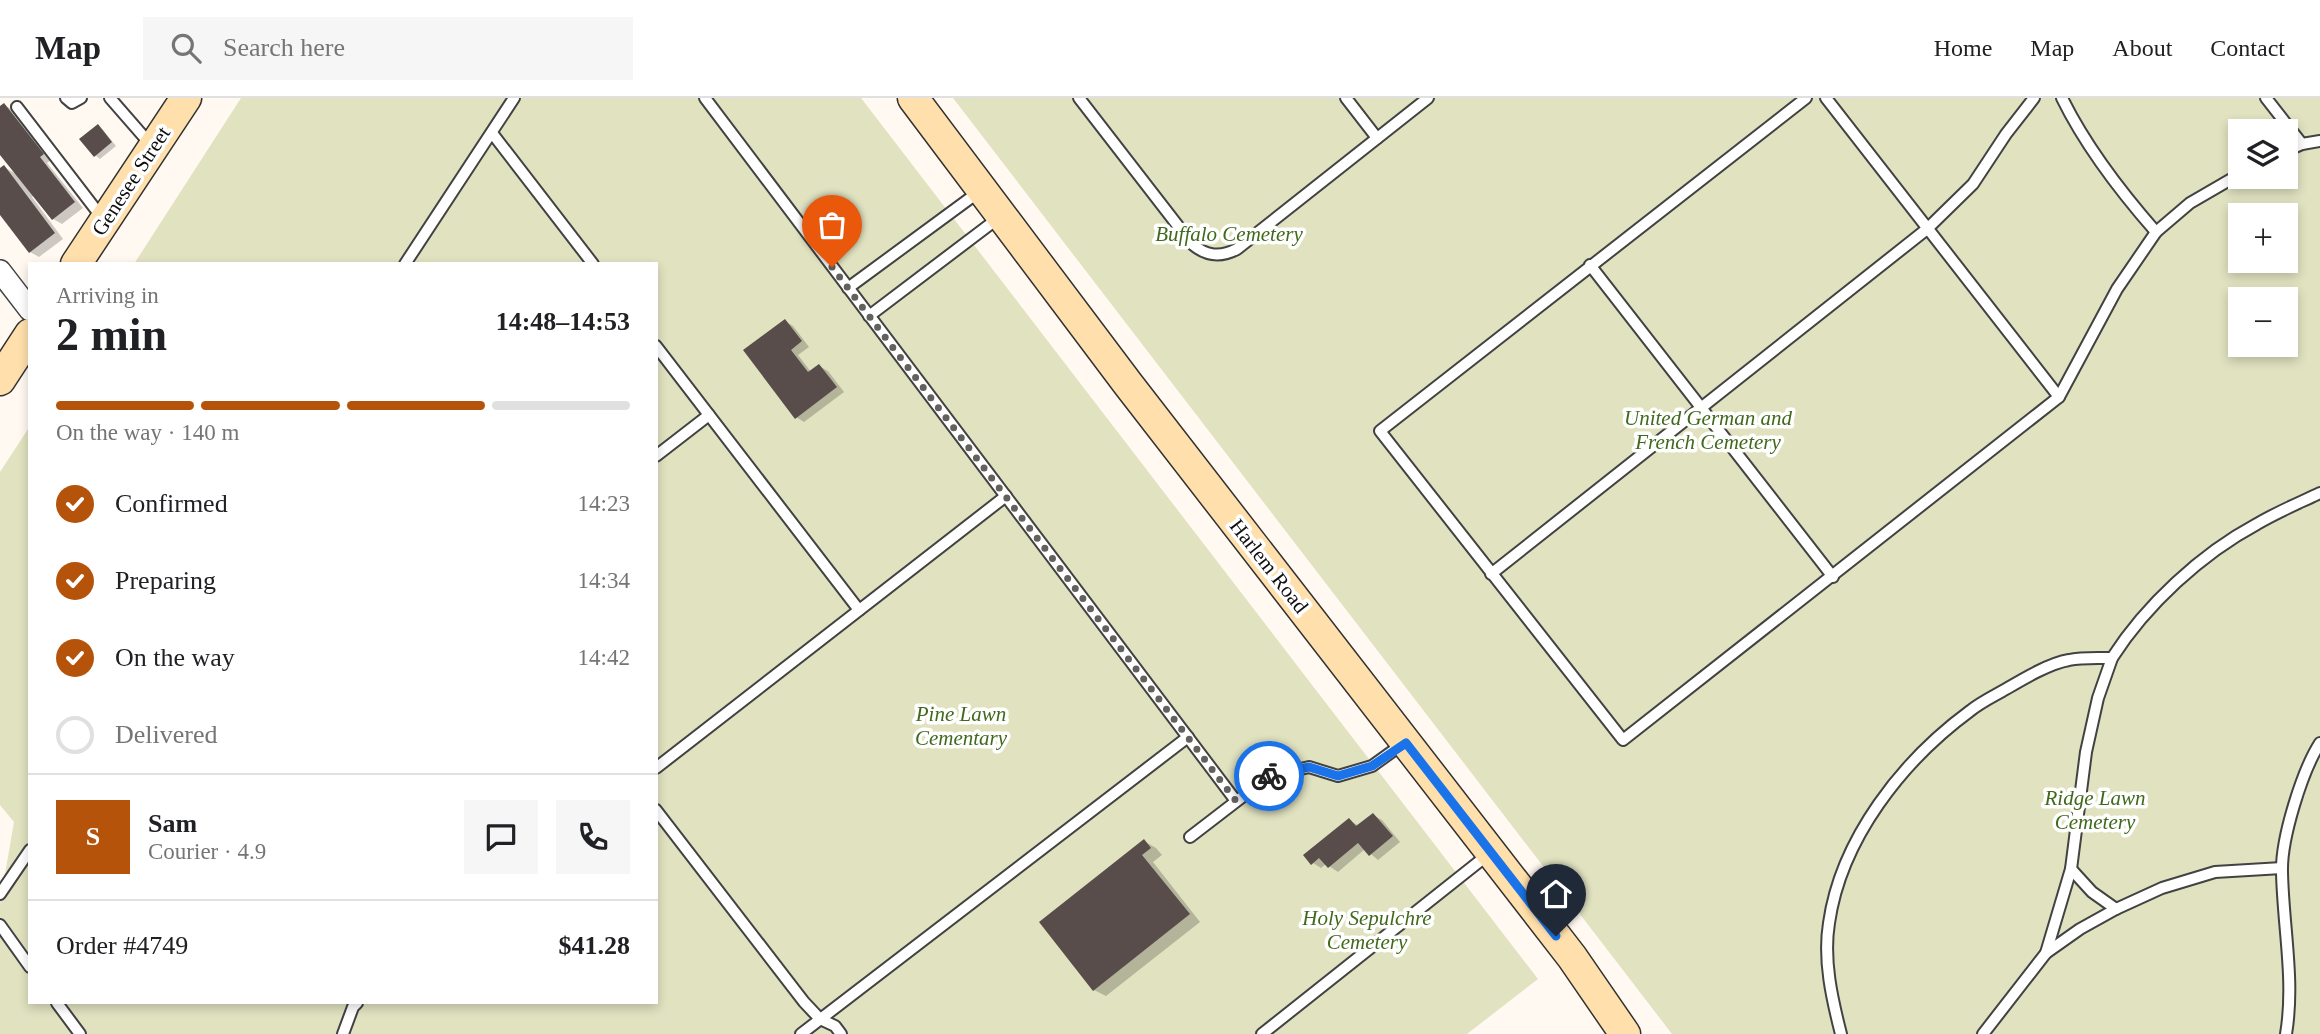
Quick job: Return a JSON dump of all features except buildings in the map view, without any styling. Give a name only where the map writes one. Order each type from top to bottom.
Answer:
[{"type":"main road","name":"Genesee Street","points":[[77,262],[186,98]]},
{"type":"main road","name":"Harlem Road","points":[[913,98],[1128,384],[1572,957],[1625,1034]]},
{"type":"main road","points":[[0,380],[28,337]]},
{"type":"street","points":[[0,271],[28,307]]},
{"type":"lane","points":[[66,98],[72,103],[81,98]]},
{"type":"lane","points":[[110,98],[153,147]]},
{"type":"lane","points":[[406,262],[514,98]]},
{"type":"lane","points":[[705,98],[1236,801]]},
{"type":"lane","points":[[1079,98],[1192,244],[1210,255],[1221,255],[1237,249],[1428,98]]},
{"type":"lane","points":[[1346,98],[1377,138]]},
{"type":"lane","points":[[1806,98],[1380,431],[1623,740],[2059,397],[2117,289],[2156,232],[2190,203],[2228,181]]},
{"type":"lane","points":[[1826,98],[2059,397]]},
{"type":"lane","points":[[1491,574],[1927,229],[1973,184],[2034,98]]},
{"type":"lane","points":[[2062,98],[2121,192],[2156,232]]},
{"type":"lane","points":[[2266,98],[2302,144]]},
{"type":"lane","points":[[18,107],[105,221]]},
{"type":"lane","points":[[492,133],[591,262]]},
{"type":"lane","points":[[2298,146],[2320,141]]},
{"type":"lane","points":[[848,288],[983,189]]},
{"type":"lane","points":[[869,316],[1003,215]]},
{"type":"lane","points":[[1590,265],[1833,577]]},
{"type":"lane","points":[[658,349],[859,610]]},
{"type":"lane","points":[[658,454],[709,415]]},
{"type":"lane","points":[[2046,953],[2071,869],[2086,752],[2098,698],[2112,658],[2131,628],[2189,570],[2255,524],[2320,494]]},
{"type":"lane","points":[[658,766],[1006,496]]},
{"type":"lane","points":[[1841,1034],[1829,980],[1828,926],[1842,872],[1870,817],[1906,771],[1937,738],[1971,709],[2020,680],[2067,660],[2112,658]]},
{"type":"lane","points":[[801,1034],[1188,737]]},
{"type":"lane","points":[[1190,837],[1268,777],[1309,767],[1338,776],[1372,766],[1406,743]]},
{"type":"lane","points":[[2286,1034],[2290,1010],[2282,869],[2302,779],[2320,744]]},
{"type":"lane","points":[[658,813],[804,1002],[820,1019],[835,1026],[841,1034]]},
{"type":"lane","points":[[0,894],[28,853]]},
{"type":"lane","points":[[1262,1034],[1490,853]]},
{"type":"lane","points":[[2071,869],[2092,892],[2116,909]]},
{"type":"lane","points":[[1983,1034],[2046,953],[2080,929],[2116,909],[2162,888],[2215,872],[2282,869]]},
{"type":"lane","points":[[0,925],[28,964]]},
{"type":"lane","points":[[58,1004],[80,1034]]},
{"type":"lane","points":[[343,1034],[356,1004]]},
{"type":"green space","name":"Pine Lawn Cementary","points":[[241,98],[861,98],[1538,979],[1467,1034],[0,1034],[0,903],[14,822],[0,805],[0,472],[28,429],[28,1004],[658,1004],[658,262],[135,262]]},
{"type":"green space","points":[[953,98],[2320,98],[2320,1034],[1672,1034]]},
{"type":"way so far","points":[[832,267],[1236,801],[1269,776]]},
{"type":"route","points":[[1269,776],[1309,767],[1338,776],[1372,766],[1406,743],[1556,936]]},
{"type":"park label","name":"Buffalo Cemetery","points":[[1229,234]]},
{"type":"park label","name":"United German and French Cemetery","points":[[1708,430]]},
{"type":"park label","name":"Ridge Lawn Cemetery","points":[[2095,810]]},
{"type":"park label","name":"Holy Sepulchre Cemetery","points":[[1367,930]]}]
